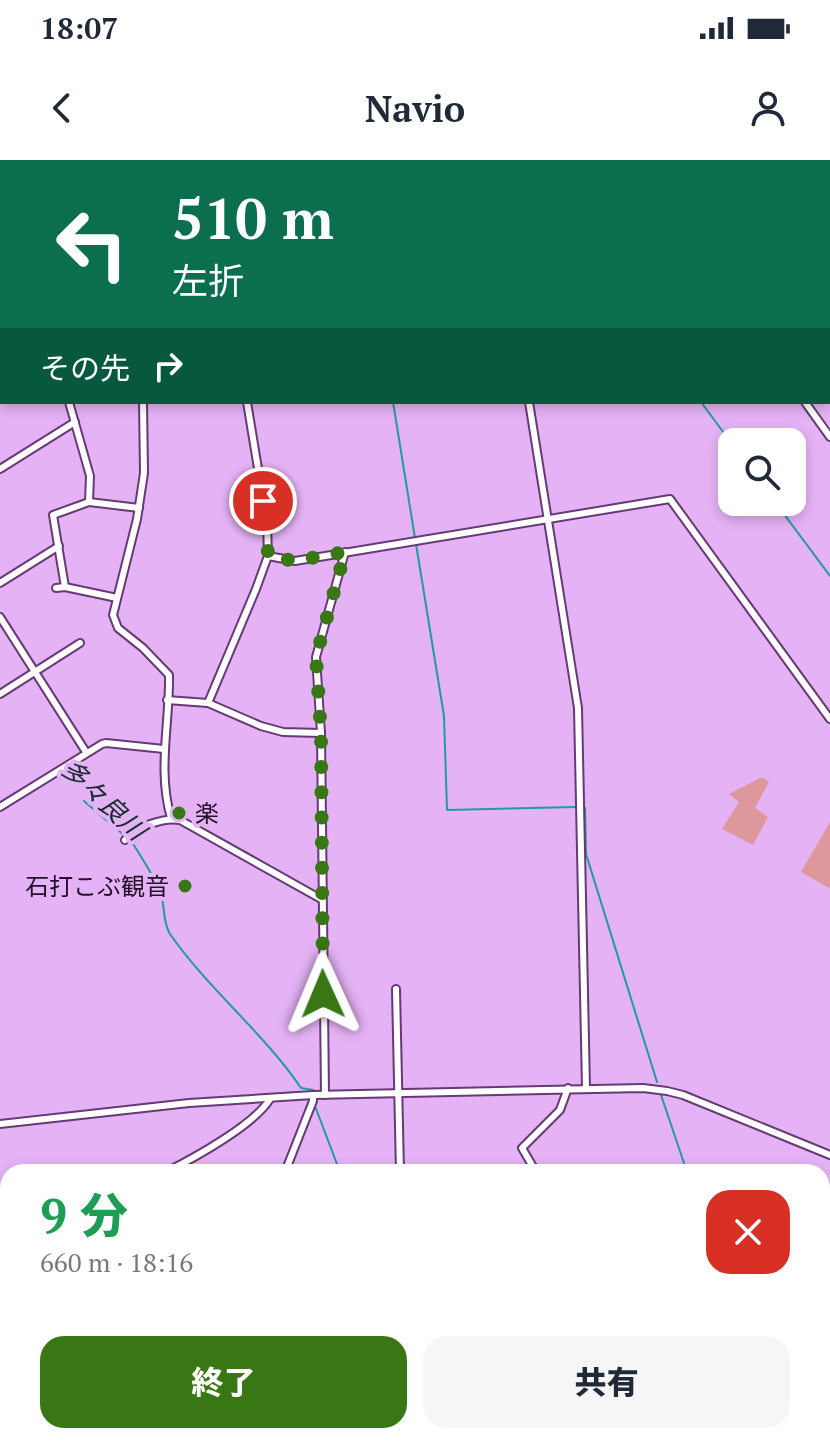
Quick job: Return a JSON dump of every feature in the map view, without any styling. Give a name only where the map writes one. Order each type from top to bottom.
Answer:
[{"type":"street","points":[[70,404],[90,476],[89,502]]},
{"type":"street","points":[[143,404],[144,473],[139,508],[113,615],[115,623],[165,670],[169,680],[164,749],[165,787],[171,818]]},
{"type":"street","points":[[208,703],[268,556],[267,523],[247,404]]},
{"type":"street","points":[[529,404],[578,708],[586,1088]]},
{"type":"street","points":[[806,404],[830,437]]},
{"type":"street","points":[[0,469],[75,422]]},
{"type":"street","points":[[268,556],[295,561],[670,499],[830,719]]},
{"type":"street","points":[[65,587],[53,515],[89,502],[139,508]]},
{"type":"street","points":[[0,583],[59,546]]},
{"type":"street","points":[[325,1095],[321,733],[316,657],[345,552]]},
{"type":"street","points":[[56,588],[65,587],[117,598]]},
{"type":"street","points":[[0,617],[86,752]]},
{"type":"street","points":[[0,694],[80,643]]},
{"type":"street","points":[[167,700],[208,703],[283,732],[321,733]]},
{"type":"street","points":[[0,807],[86,752],[106,743],[164,749]]},
{"type":"street","points":[[125,840],[151,824],[171,818],[180,820],[321,899]]},
{"type":"street","points":[[396,989],[400,1164]]},
{"type":"street","points":[[531,1164],[522,1148],[561,1109],[568,1088]]},
{"type":"street","points":[[0,1124],[189,1103],[313,1095],[643,1088],[674,1092],[830,1155]]},
{"type":"street","points":[[288,1164],[313,1095]]},
{"type":"street","points":[[180,1164],[238,1128],[270,1099]]},
{"type":"shaded area","points":[[762,777],[769,782],[755,808],[768,817],[753,845],[722,829],[739,802],[729,794]]},
{"type":"shaded area","points":[[830,822],[830,886],[829,888],[801,872]]},
{"type":"waterway","points":[[393,404],[415,538]]},
{"type":"waterway","points":[[702,404],[720,428]]},
{"type":"waterway","points":[[785,516],[830,576]]},
{"type":"waterway","points":[[416,544],[444,716],[447,810],[576,807]]},
{"type":"waterway","name":"多々良川","points":[[84,801],[125,836]]},
{"type":"waterway","points":[[583,808],[586,854],[657,1082]]},
{"type":"waterway","name":"多々良川","points":[[130,839],[159,891],[170,934],[301,1088],[313,1090]]},
{"type":"waterway","points":[[661,1095],[684,1164]]},
{"type":"waterway","name":"多々良川","points":[[284,1164],[309,1102]]},
{"type":"waterway","points":[[315,1106],[337,1164]]},
{"type":"place","name":"楽","points":[[179,813]]},
{"type":"place","name":"石打こぶ観音","points":[[185,886]]},
{"type":"route","points":[[263,501],[268,556],[295,561],[345,552],[316,657],[321,733],[323,994]]}]
